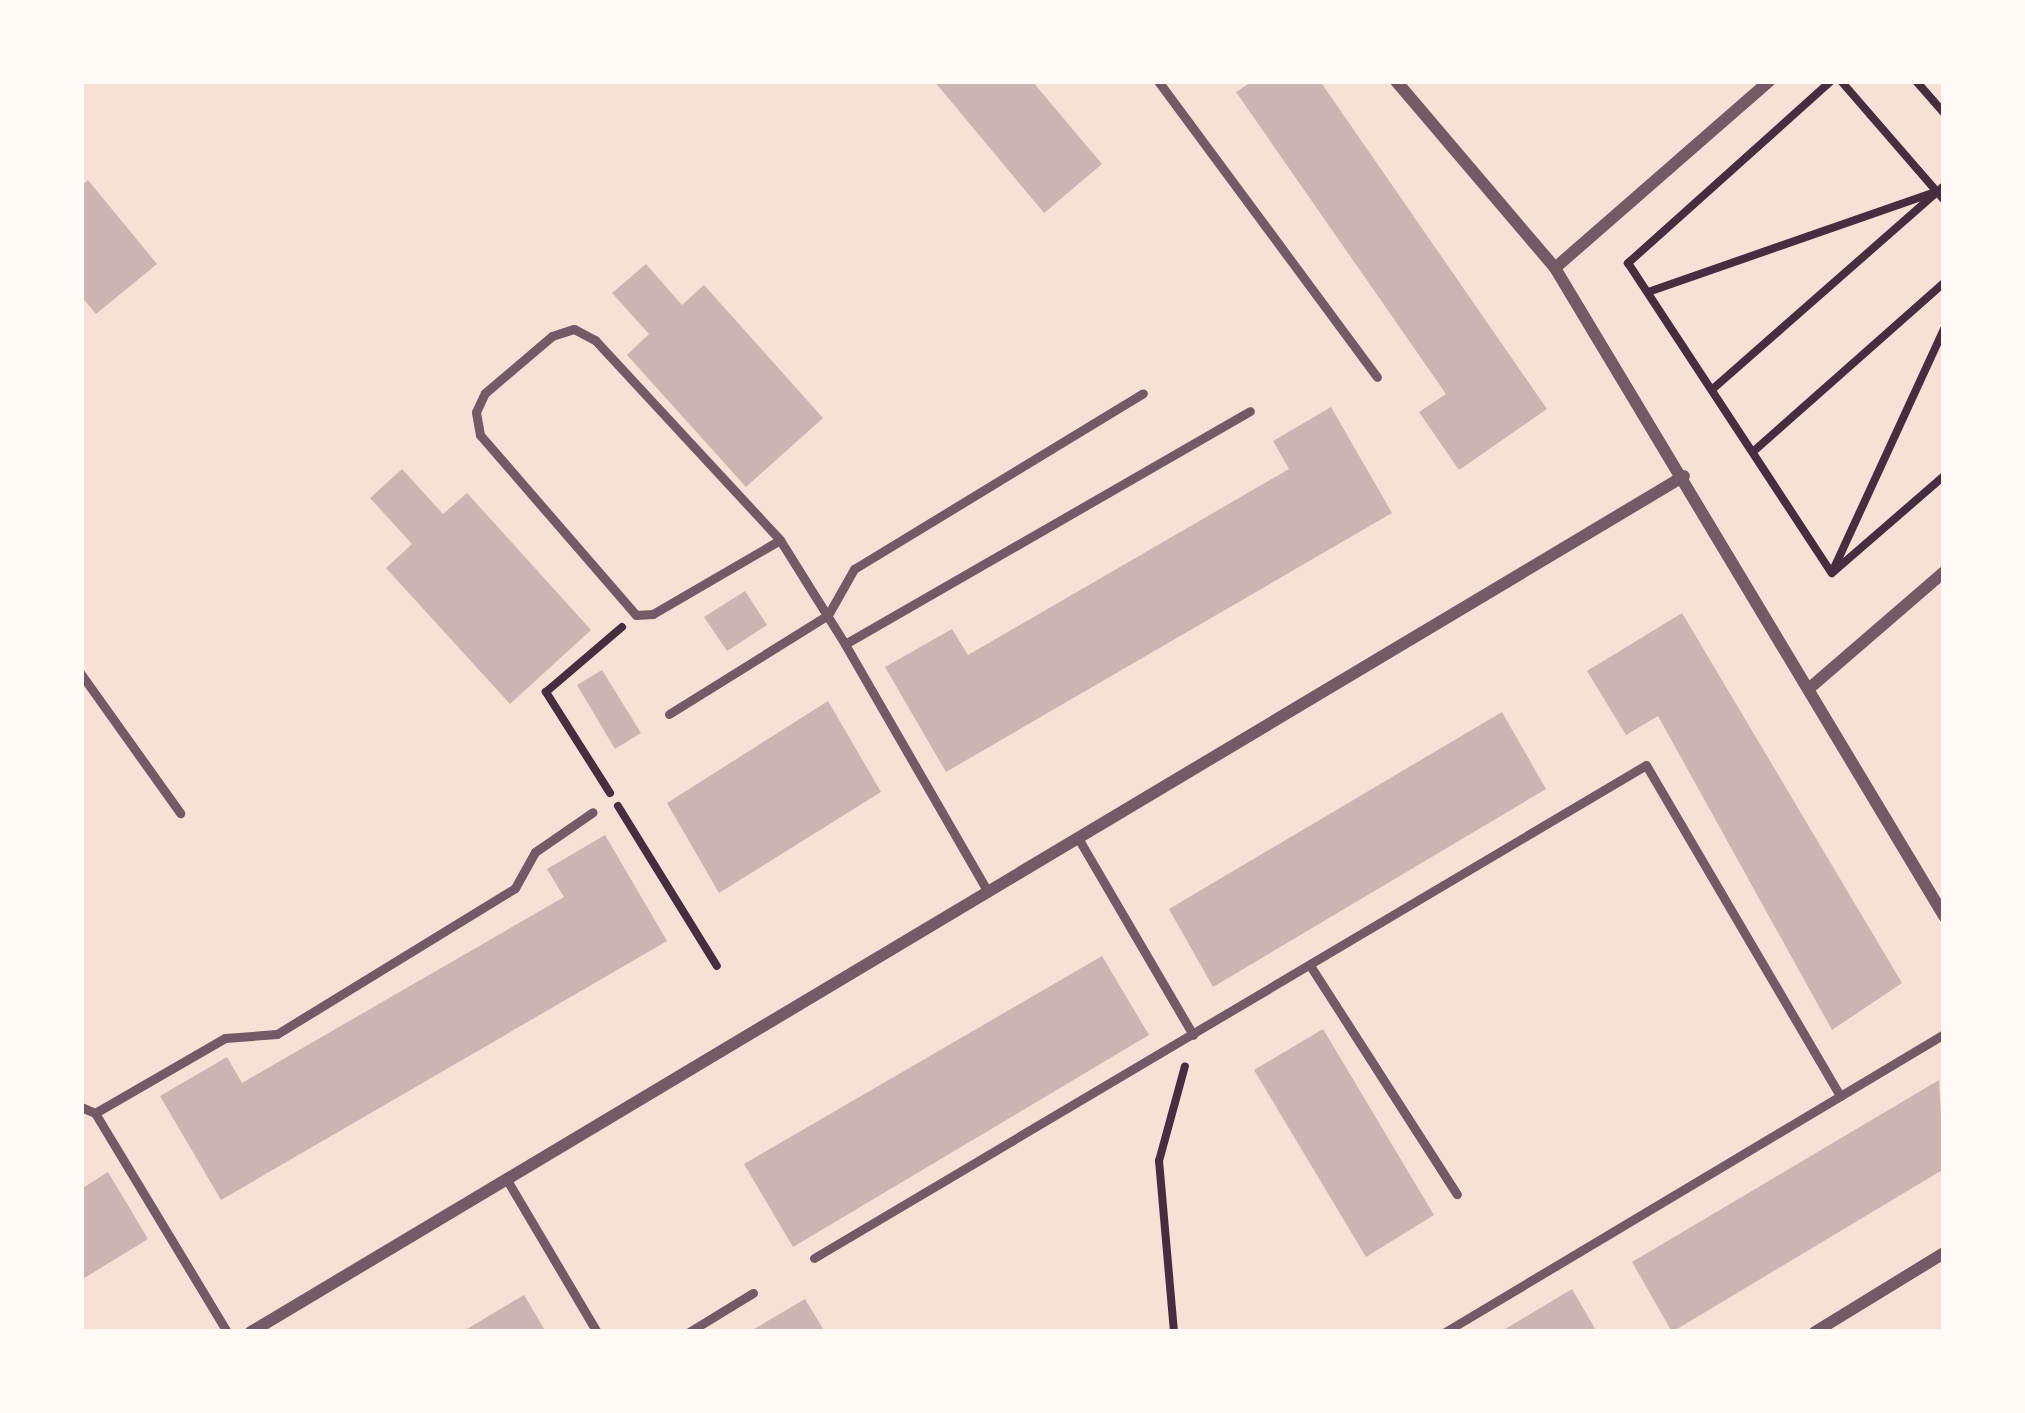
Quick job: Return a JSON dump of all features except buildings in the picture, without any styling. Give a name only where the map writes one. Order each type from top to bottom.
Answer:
[{"type":"street","points":[[1396,81],[1555,268],[1812,686],[1944,916]]},
{"type":"street","points":[[1555,268],[1769,81]]},
{"type":"street","points":[[251,1332],[1684,476]]},
{"type":"street","points":[[1812,686],[1944,572]]},
{"type":"street","points":[[1815,1332],[1944,1253]]},
{"type":"lane","points":[[1158,81],[1377,377]]},
{"type":"lane","points":[[779,540],[653,614],[637,614],[480,435],[476,412],[485,393],[553,336],[574,329],[595,340],[779,540],[828,615],[988,892]]},
{"type":"lane","points":[[669,713],[828,615],[854,569],[1143,393]]},
{"type":"lane","points":[[845,644],[1250,411]]},
{"type":"lane","points":[[81,674],[179,813]]},
{"type":"lane","points":[[814,1258],[1646,765],[1840,1096]]},
{"type":"lane","points":[[95,1113],[224,1038],[277,1034],[515,888],[535,852],[593,812]]},
{"type":"lane","points":[[1078,838],[1193,1035]]},
{"type":"lane","points":[[1311,967],[1457,1194]]},
{"type":"lane","points":[[1445,1332],[1944,1034]]},
{"type":"lane","points":[[81,1107],[95,1113],[227,1332]]},
{"type":"lane","points":[[507,1180],[597,1332]]},
{"type":"lane","points":[[689,1332],[753,1293]]},
{"type":"path","points":[[1831,81],[1628,263],[1715,387],[1832,573]]},
{"type":"path","points":[[1841,81],[1942,193]]},
{"type":"path","points":[[1916,81],[1944,113]]},
{"type":"path","points":[[1651,291],[1942,193]]},
{"type":"path","points":[[1715,387],[1942,193]]},
{"type":"path","points":[[1755,450],[1944,283]]},
{"type":"path","points":[[1832,573],[1944,329]]},
{"type":"path","points":[[1832,573],[1944,476]]},
{"type":"path","points":[[637,614],[546,692],[717,966]]},
{"type":"path","points":[[1174,1332],[1160,1161],[1193,1035]]}]
